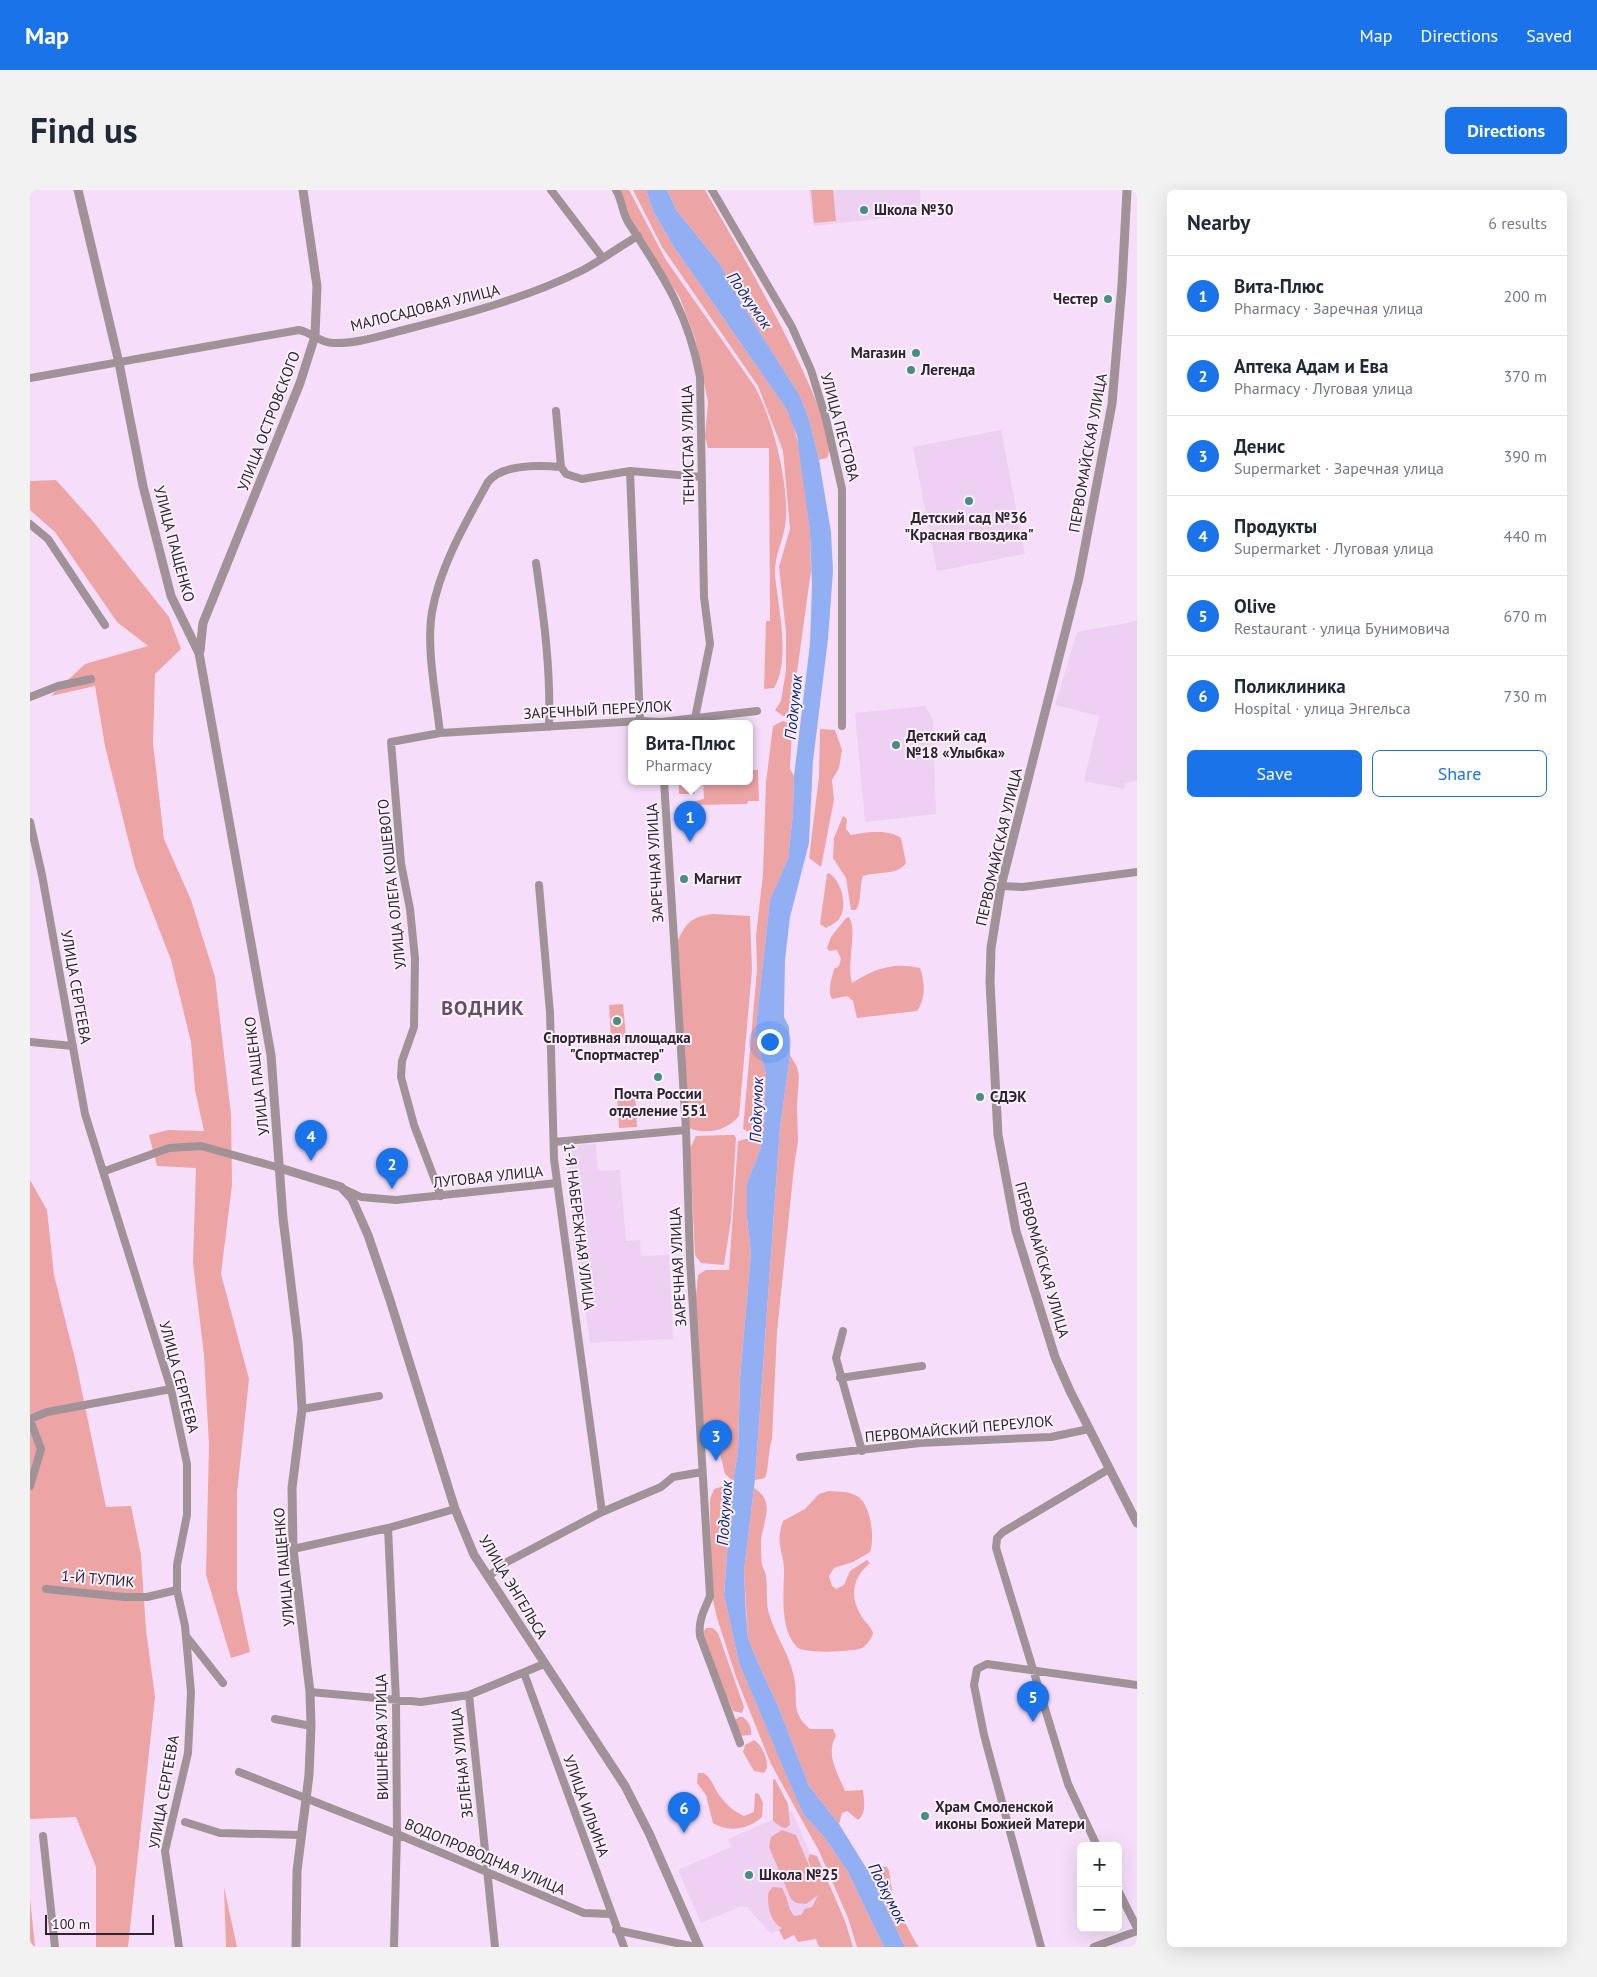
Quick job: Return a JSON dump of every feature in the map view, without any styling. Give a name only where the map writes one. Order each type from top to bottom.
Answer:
[{"type":"street","name":"УЛИЦА ПАЩЕНКО","points":[[78,190],[119,362],[143,486],[171,596],[200,653],[271,1055],[283,1218],[298,1342],[302,1409],[298,1454],[292,1488],[293,1549],[310,1692],[311,1726],[306,1800],[297,1871],[296,1947]]},
{"type":"street","name":"УЛИЦА ОСТРОВСКОГО","points":[[200,653],[203,623],[300,383],[315,338],[317,286],[303,190]]},
{"type":"street","points":[[551,190],[602,257]]},
{"type":"street","name":"ТЕНИСТАЯ УЛИЦА","points":[[616,190],[627,220],[676,298],[695,350],[700,377],[704,597],[710,644],[695,718]]},
{"type":"street","name":"УЛИЦА ПЕСТОВА","points":[[712,190],[792,326],[811,370],[826,419],[842,489],[842,726]]},
{"type":"street","name":"ПЕРВОМАЙСКАЯ УЛИЦА","points":[[1127,190],[1116,367],[1105,444],[1072,606],[1001,886],[991,948],[990,982],[996,1108],[1001,1160],[1016,1231],[1055,1357],[1109,1470],[1137,1523]]},
{"type":"street","name":"МАЛОСАДОВАЯ УЛИЦА","points":[[30,378],[298,330],[331,343],[343,343],[470,313],[531,293],[585,269],[638,236]]},
{"type":"street","points":[[556,411],[560,467],[566,474],[582,479],[630,471],[702,477]]},
{"type":"street","points":[[440,734],[432,640],[432,613],[440,579],[476,504],[494,474],[502,471],[548,465],[560,467]]},
{"type":"street","points":[[630,471],[640,720]]},
{"type":"street","points":[[30,524],[48,539],[105,625]]},
{"type":"street","points":[[536,563],[547,639],[550,683],[549,727]]},
{"type":"street","points":[[30,697],[58,686],[91,679]]},
{"type":"street","name":"ЗАРЕЧНЫЙ ПЕРЕУЛОК","points":[[681,720],[757,711]]},
{"type":"street","name":"ЗАРЕЧНЫЙ ПЕРЕУЛОК","points":[[440,734],[628,722]]},
{"type":"street","name":"УЛИЦА ОЛЕГА КОШЕВОГО","points":[[440,734],[391,742],[401,863],[410,909],[416,978],[414,1027],[402,1061],[401,1077],[414,1125],[441,1196]]},
{"type":"street","name":"ЗАРЕЧНАЯ УЛИЦА","points":[[664,785],[686,1130],[702,1472],[710,1596],[701,1615],[700,1636],[740,1743]]},
{"type":"street","name":"УЛИЦА СЕРГЕЕВА","points":[[30,822],[42,875],[85,1114],[105,1171],[172,1389],[187,1464],[186,1515],[177,1565],[177,1590],[186,1636],[191,1692],[188,1753],[165,1851],[180,1947]]},
{"type":"street","points":[[1001,886],[1024,887],[1137,872]]},
{"type":"street","name":"1-Я НАБЕРЕЖНАЯ УЛИЦА","points":[[540,885],[550,1013],[557,1183],[602,1512]]},
{"type":"street","points":[[30,1042],[73,1046]]},
{"type":"street","points":[[554,1142],[686,1130]]},
{"type":"street","name":"ЛУГОВАЯ УЛИЦА","points":[[105,1171],[169,1148],[201,1146],[306,1174],[366,1198],[396,1200],[557,1183]]},
{"type":"street","name":"УЛИЦА ЭНГЕЛЬСА","points":[[344,1189],[352,1199],[360,1215],[390,1300],[455,1509],[474,1555],[625,1786],[642,1819],[697,1947]]},
{"type":"street","points":[[360,1215],[359,1206],[366,1198]]},
{"type":"street","points":[[843,1331],[836,1358],[840,1378],[862,1451]]},
{"type":"street","points":[[840,1378],[922,1366]]},
{"type":"street","points":[[30,1486],[41,1449],[30,1419],[48,1412],[172,1389]]},
{"type":"street","points":[[302,1409],[379,1396]]},
{"type":"street","name":"ПЕРВОМАЙСКИЙ ПЕРЕУЛОК","points":[[800,1457],[920,1443],[1052,1437],[1089,1429]]},
{"type":"street","points":[[1095,1842],[1068,1784],[996,1548],[997,1538],[1003,1532],[1109,1470]]},
{"type":"street","points":[[488,1577],[505,1563],[595,1518],[602,1512],[661,1487],[673,1478],[702,1472]]},
{"type":"street","points":[[293,1549],[388,1528],[455,1509]]},
{"type":"street","name":"ВИШНЁВАЯ УЛИЦА","points":[[388,1528],[396,1701],[397,1834],[394,1947]]},
{"type":"street","name":"1-Й ТУПИК","points":[[46,1588],[124,1597],[147,1597],[177,1590]]},
{"type":"street","points":[[186,1636],[223,1683]]},
{"type":"street","points":[[310,1692],[421,1702],[469,1695],[544,1664]]},
{"type":"street","points":[[1041,1947],[984,1735],[974,1685],[977,1669],[987,1664],[1137,1685]]},
{"type":"street","name":"УЛИЦА ИЛЬИНА","points":[[524,1673],[610,1914],[624,1947]]},
{"type":"street","name":"ЗЕЛЁНАЯ УЛИЦА","points":[[469,1695],[495,1947]]},
{"type":"street","points":[[275,1719],[311,1726]]},
{"type":"street","name":"ВОДОПРОВОДНАЯ УЛИЦА","points":[[239,1772],[306,1800],[397,1834],[584,1913],[610,1914]]},
{"type":"street","points":[[185,1822],[220,1833],[301,1835]]},
{"type":"street","points":[[43,1836],[55,1947]]},
{"type":"street","points":[[1094,1947],[1137,1930],[1122,1898]]},
{"type":"street","points":[[616,1930],[697,1947]]},
{"type":"shaded area","points":[[619,190],[629,190],[666,260],[755,387],[774,436],[783,475],[786,512],[785,527],[775,569],[783,648],[782,663],[774,688],[764,689],[766,621],[770,621],[769,448],[708,448],[705,437],[708,402],[695,338],[680,298],[626,214]]},
{"type":"shaded area","points":[[633,190],[646,190],[653,211],[674,247],[787,410],[793,424],[800,451],[810,532],[811,571],[791,715],[783,716],[775,710],[781,701],[786,670],[786,632],[779,567],[790,529],[783,451],[758,386],[662,247]]},
{"type":"shaded area","points":[[667,190],[705,190],[758,283],[802,369],[819,408],[828,439],[827,458],[819,460],[809,419],[800,396],[742,304],[720,264],[677,211]]},
{"type":"shaded area","name":"Школа №30","points":[[809,190],[920,190],[921,205],[913,215],[813,226]]},
{"type":"shaded area","points":[[811,190],[833,190],[836,221],[814,223]]},
{"type":"shaded area","name":"Детский сад №36 \"Красная гвоздика\"","points":[[1001,430],[1025,554],[937,571],[913,447]]},
{"type":"shaded area","points":[[56,480],[91,519],[169,617],[181,649],[155,674],[153,743],[164,839],[191,900],[215,977],[231,1114],[232,1185],[221,1274],[249,1379],[237,1493],[237,1589],[250,1652],[231,1658],[206,1575],[209,1445],[204,1355],[193,1263],[196,1168],[157,1166],[149,1135],[168,1130],[204,1131],[195,1090],[191,1042],[171,960],[135,867],[105,746],[95,686],[51,696],[85,664],[148,646],[117,622],[55,532],[30,510],[30,481]]},
{"type":"shaded area","points":[[1137,621],[1137,781],[1125,783],[1124,789],[1084,781],[1099,716],[1055,705],[1077,632]]},
{"type":"shaded area","name":"Детский сад №18 «Улыбка»","points":[[925,706],[933,721],[936,814],[865,822],[855,713]]},
{"type":"shaded area","points":[[783,721],[792,725],[790,769],[794,776],[793,813],[788,859],[770,901],[755,1035],[766,1074],[764,1126],[760,1150],[747,1183],[747,1219],[751,1253],[740,1378],[738,1452],[733,1481],[725,1474],[716,1437],[702,1435],[695,1306],[698,1275],[706,1270],[729,1270],[738,1141],[750,1138],[750,1133],[743,1129],[757,970],[756,936],[763,874],[766,782],[773,726]]},
{"type":"shaded area","points":[[820,729],[835,730],[842,750],[839,768],[832,780],[834,800],[821,867],[809,858],[819,777]]},
{"type":"shaded area","points":[[753,770],[758,770],[759,801],[748,801],[747,804],[691,805],[691,802],[704,799],[703,785],[753,785]]},
{"type":"shaded area","points":[[679,785],[695,785],[695,794],[679,794]]},
{"type":"shaded area","points":[[843,816],[847,819],[846,829],[851,835],[884,832],[901,838],[906,863],[893,872],[863,876],[856,910],[851,910],[846,878],[833,858],[834,838]]},
{"type":"shaded area","points":[[829,873],[840,888],[843,909],[841,916],[836,922],[826,928],[820,924],[827,874]]},
{"type":"shaded area","points":[[713,914],[750,916],[752,970],[739,1116],[729,1125],[722,1128],[702,1131],[689,1128],[677,943],[683,930],[690,922],[699,917]]},
{"type":"shaded area","points":[[849,917],[852,930],[850,966],[852,983],[868,974],[892,966],[920,968],[924,990],[922,1001],[917,1011],[857,1018],[853,1001],[847,996],[832,999],[830,992],[831,980],[834,969],[839,966],[841,959],[837,950],[829,951],[827,948],[831,937],[846,918]]},
{"type":"shaded area","name":"Спортивная площадка \"Спортмастер\"","points":[[623,1004],[626,1037],[611,1038],[609,1005]]},
{"type":"shaded area","points":[[790,1055],[797,1067],[799,1076],[797,1106],[798,1141],[777,1332],[772,1439],[765,1478],[755,1480],[780,1128]]},
{"type":"shaded area","points":[[635,1093],[637,1127],[619,1128],[617,1094]]},
{"type":"shaded area","points":[[734,1135],[736,1138],[731,1220],[724,1265],[701,1263],[695,1255],[690,1149],[696,1136]]},
{"type":"shaded area","points":[[596,1144],[598,1171],[620,1170],[626,1241],[640,1240],[641,1256],[669,1255],[673,1339],[590,1343],[580,1271],[574,1252],[568,1146]]},
{"type":"shaded area","points":[[30,1180],[47,1210],[54,1275],[76,1363],[106,1507],[131,1506],[141,1555],[146,1630],[155,1697],[128,1947],[96,1947],[96,1867],[76,1817],[30,1819]]},
{"type":"shaded area","points":[[724,1486],[732,1487],[724,1595],[739,1663],[803,1814],[825,1838],[848,1872],[884,1947],[857,1947],[848,1918],[819,1851],[771,1764],[736,1677],[717,1618],[711,1591],[710,1499],[714,1489]]},
{"type":"shaded area","points":[[754,1488],[761,1494],[767,1506],[761,1551],[762,1565],[767,1581],[768,1612],[792,1669],[797,1711],[803,1723],[810,1729],[833,1729],[836,1736],[833,1743],[832,1757],[845,1791],[863,1790],[864,1810],[858,1820],[847,1811],[842,1813],[839,1824],[809,1786],[778,1706],[748,1638],[744,1571]]},
{"type":"shaded area","points":[[829,1491],[854,1494],[862,1500],[869,1514],[872,1530],[870,1552],[853,1562],[834,1568],[829,1576],[832,1586],[836,1589],[844,1585],[850,1571],[867,1560],[870,1563],[859,1576],[854,1590],[854,1597],[859,1612],[873,1633],[872,1637],[862,1648],[839,1651],[808,1651],[797,1647],[787,1630],[783,1600],[784,1569],[780,1536],[783,1521],[805,1509],[819,1494]]},
{"type":"shaded area","points":[[706,1628],[713,1628],[718,1633],[744,1707],[742,1713],[733,1711],[703,1642],[703,1632]]},
{"type":"shaded area","points":[[743,1717],[748,1723],[751,1735],[739,1736],[735,1720]]},
{"type":"shaded area","points":[[754,1740],[760,1745],[765,1757],[767,1768],[764,1773],[754,1771],[743,1752],[745,1745]]},
{"type":"shaded area","points":[[698,1773],[703,1773],[710,1779],[725,1802],[733,1810],[744,1816],[754,1812],[755,1793],[759,1794],[763,1803],[762,1817],[745,1827],[732,1829],[713,1823],[706,1795],[697,1783]]},
{"type":"shaded area","points":[[775,1779],[788,1804],[790,1825],[786,1828],[773,1821],[773,1780]]},
{"type":"shaded area","name":"Школа №25","points":[[792,1811],[832,1905],[771,1934],[747,1907],[741,1906],[701,1923],[678,1870],[731,1847],[728,1839]]},
{"type":"shaded area","points":[[782,1830],[796,1835],[818,1887],[808,1859],[810,1854],[817,1856],[845,1921],[853,1947],[819,1947],[816,1939],[798,1942],[794,1935],[784,1940],[779,1930],[782,1928],[774,1922],[770,1912],[769,1891],[773,1887],[782,1888],[794,1916],[801,1915],[805,1909],[812,1907],[818,1895],[806,1904],[796,1903],[791,1899],[769,1847],[771,1837]]},
{"type":"shaded area","points":[[877,1866],[887,1867],[895,1910],[901,1916],[919,1947],[905,1947],[870,1874]]},
{"type":"shaded area","points":[[224,1887],[237,1947],[226,1947]]},
{"type":"shaded area","points":[[30,1898],[35,1947],[30,1947]]},
{"type":"water","name":"Подкумок","points":[[646,190],[667,190],[677,211],[720,264],[742,304],[800,396],[809,419],[819,460],[831,532],[833,571],[828,639],[813,761],[809,843],[790,917],[785,960],[784,1017],[789,1027],[790,1055],[780,1128],[755,1480],[744,1571],[746,1614],[748,1638],[778,1706],[809,1786],[839,1824],[870,1874],[905,1947],[884,1947],[848,1872],[825,1838],[803,1814],[739,1663],[724,1595],[732,1487],[738,1452],[740,1378],[751,1253],[747,1219],[747,1183],[760,1150],[764,1126],[766,1074],[755,1035],[770,900],[788,859],[793,813],[794,776],[810,644],[812,585],[810,532],[797,436],[787,410],[674,247],[653,211]]},
{"type":"place","name":"Школа №30","points":[[864,210]]},
{"type":"place","name":"Честер","points":[[1108,299]]},
{"type":"place","name":"Магазин","points":[[916,353]]},
{"type":"place","name":"Легенда","points":[[911,370]]},
{"type":"place","name":"Детский сад №36 \"Красная гвоздика\"","points":[[969,501]]},
{"type":"place","name":"Детский сад №18 «Улыбка»","points":[[896,745]]},
{"type":"place","name":"Вита-Плюс","points":[[690,842]]},
{"type":"place","name":"Магнит","points":[[684,879]]},
{"type":"place","name":"Спортивная площадка \"Спортмастер\"","points":[[617,1021]]},
{"type":"place","name":"Почта России отделение 551","points":[[658,1077]]},
{"type":"place","name":"СДЭК","points":[[980,1097]]},
{"type":"place","name":"Продукты","points":[[311,1161]]},
{"type":"place","name":"Аптека Адам и Ева","points":[[392,1189]]},
{"type":"place","name":"Денис","points":[[716,1461]]},
{"type":"place","name":"Olive","points":[[1033,1722]]},
{"type":"place","name":"Храм Смоленской иконы Божией Матери","points":[[925,1816]]},
{"type":"place","name":"Поликлиника","points":[[684,1833]]},
{"type":"place","name":"Школа №25","points":[[749,1875]]},
{"type":"district","name":"ВОДНИК","points":[[483,1008]]}]
